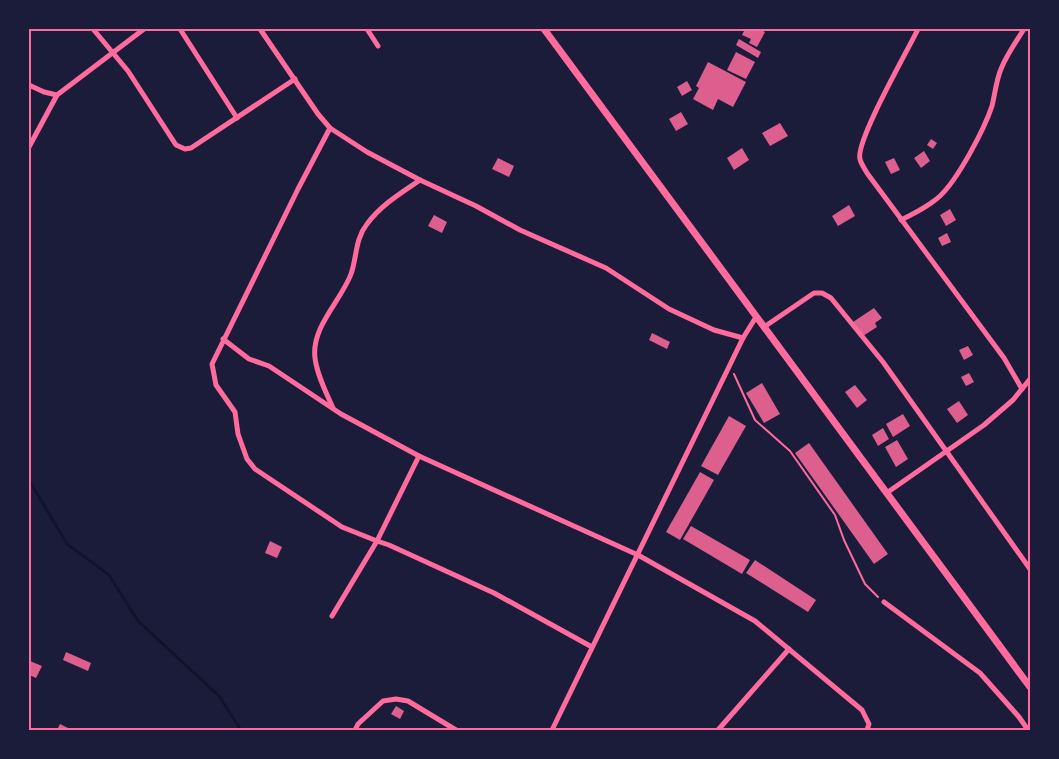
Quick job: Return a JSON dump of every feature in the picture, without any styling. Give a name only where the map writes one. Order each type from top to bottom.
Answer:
[{"type":"main road","points":[[544,29],[756,317],[888,492],[1030,687]]},
{"type":"street","points":[[93,29],[144,95],[176,145],[181,148],[191,148],[295,79]]},
{"type":"street","points":[[29,148],[57,95],[144,29]]},
{"type":"street","points":[[180,29],[237,118]]},
{"type":"street","points":[[260,29],[318,114],[330,128],[367,152],[560,249],[606,268],[628,281],[651,299],[691,320],[714,330],[743,338]]},
{"type":"street","points":[[366,29],[378,46]]},
{"type":"street","points":[[918,29],[878,106],[860,149],[859,159],[901,220],[1004,358],[1022,389]]},
{"type":"street","points":[[901,220],[924,208],[940,196],[953,182],[982,130],[991,108],[1000,71],[1024,29]]},
{"type":"street","points":[[29,85],[44,92],[57,95]]},
{"type":"street","points":[[330,128],[212,364],[216,385],[235,412],[238,434],[247,459],[255,469],[342,527],[390,545],[494,593],[592,647]]},
{"type":"street","points":[[333,409],[321,380],[315,356],[318,333],[344,290],[351,273],[358,241],[366,224],[387,203],[420,180]]},
{"type":"street","points":[[764,327],[814,293],[822,293],[830,298],[883,362],[1030,569]]},
{"type":"street","points":[[552,730],[743,338],[756,317]]},
{"type":"street","points":[[223,339],[248,359],[269,366],[333,409],[419,456],[638,556],[755,621],[862,710],[869,724],[867,730]]},
{"type":"street","points":[[888,492],[995,416],[1030,379]]},
{"type":"street","points":[[332,616],[378,541],[419,456]]},
{"type":"street","points":[[884,602],[980,673],[1028,730]]},
{"type":"street","points":[[718,730],[788,649]]},
{"type":"street","points":[[355,730],[358,724],[383,701],[396,699],[408,701],[456,730]]},
{"type":"path","points":[[730,365],[756,420],[790,451],[802,467],[835,515],[844,540],[865,584],[884,602]]},
{"type":"building","points":[[745,29],[759,29],[765,32],[757,47],[749,43],[751,39],[742,35]]},
{"type":"building","points":[[739,39],[761,52],[758,58],[736,45]]},
{"type":"building","points":[[736,52],[755,62],[746,79],[727,70]]},
{"type":"building","points":[[708,62],[746,82],[733,107],[718,99],[713,110],[693,99],[699,88],[696,86]]},
{"type":"building","points":[[687,81],[692,90],[682,96],[677,87]]},
{"type":"building","points":[[681,112],[688,124],[676,131],[669,119]]},
{"type":"building","points":[[780,123],[788,136],[770,146],[762,133]]},
{"type":"building","points":[[931,139],[937,143],[933,149],[927,145]]},
{"type":"building","points":[[742,148],[749,160],[734,170],[727,158]]},
{"type":"building","points":[[924,151],[930,161],[921,168],[914,158]]},
{"type":"building","points":[[498,158],[514,166],[509,177],[492,169]]},
{"type":"building","points":[[894,158],[900,170],[891,174],[885,162]]},
{"type":"building","points":[[849,205],[855,216],[838,226],[832,216]]},
{"type":"building","points":[[950,209],[956,220],[946,226],[940,215]]},
{"type":"building","points":[[434,215],[447,222],[442,233],[428,226]]},
{"type":"building","points":[[947,233],[951,242],[942,246],[938,238]]},
{"type":"building","points":[[874,308],[882,318],[875,323],[877,327],[863,336],[853,322]]},
{"type":"building","points":[[652,333],[670,342],[667,349],[649,340]]},
{"type":"building","points":[[968,346],[973,355],[964,360],[959,350]]},
{"type":"building","points":[[969,373],[974,382],[966,386],[961,377]]},
{"type":"building","points":[[762,383],[780,414],[764,423],[746,393]]},
{"type":"building","points":[[855,385],[867,400],[857,408],[845,392]]},
{"type":"building","points":[[959,401],[968,415],[957,423],[947,409]]},
{"type":"building","points":[[903,414],[910,426],[893,437],[886,424]]},
{"type":"building","points":[[729,416],[746,426],[718,475],[701,466]]},
{"type":"building","points":[[883,428],[889,439],[878,446],[872,435]]},
{"type":"building","points":[[897,440],[908,459],[896,467],[885,447]]},
{"type":"building","points":[[809,443],[888,554],[874,564],[795,453]]},
{"type":"building","points":[[700,472],[714,480],[680,540],[666,532]]},
{"type":"building","points":[[691,526],[750,560],[742,574],[683,539]]},
{"type":"building","points":[[270,541],[282,547],[277,558],[265,553]]},
{"type":"building","points":[[755,560],[816,600],[808,612],[746,573]]},
{"type":"building","points":[[66,652],[91,663],[88,671],[63,660]]},
{"type":"building","points":[[30,661],[42,666],[36,678],[29,675]]},
{"type":"building","points":[[396,706],[404,711],[400,719],[391,714]]},
{"type":"building","points":[[60,724],[72,730],[57,730]]},
{"type":"waterway","points":[[29,480],[67,544],[109,575],[138,621],[219,696],[241,730]]}]
